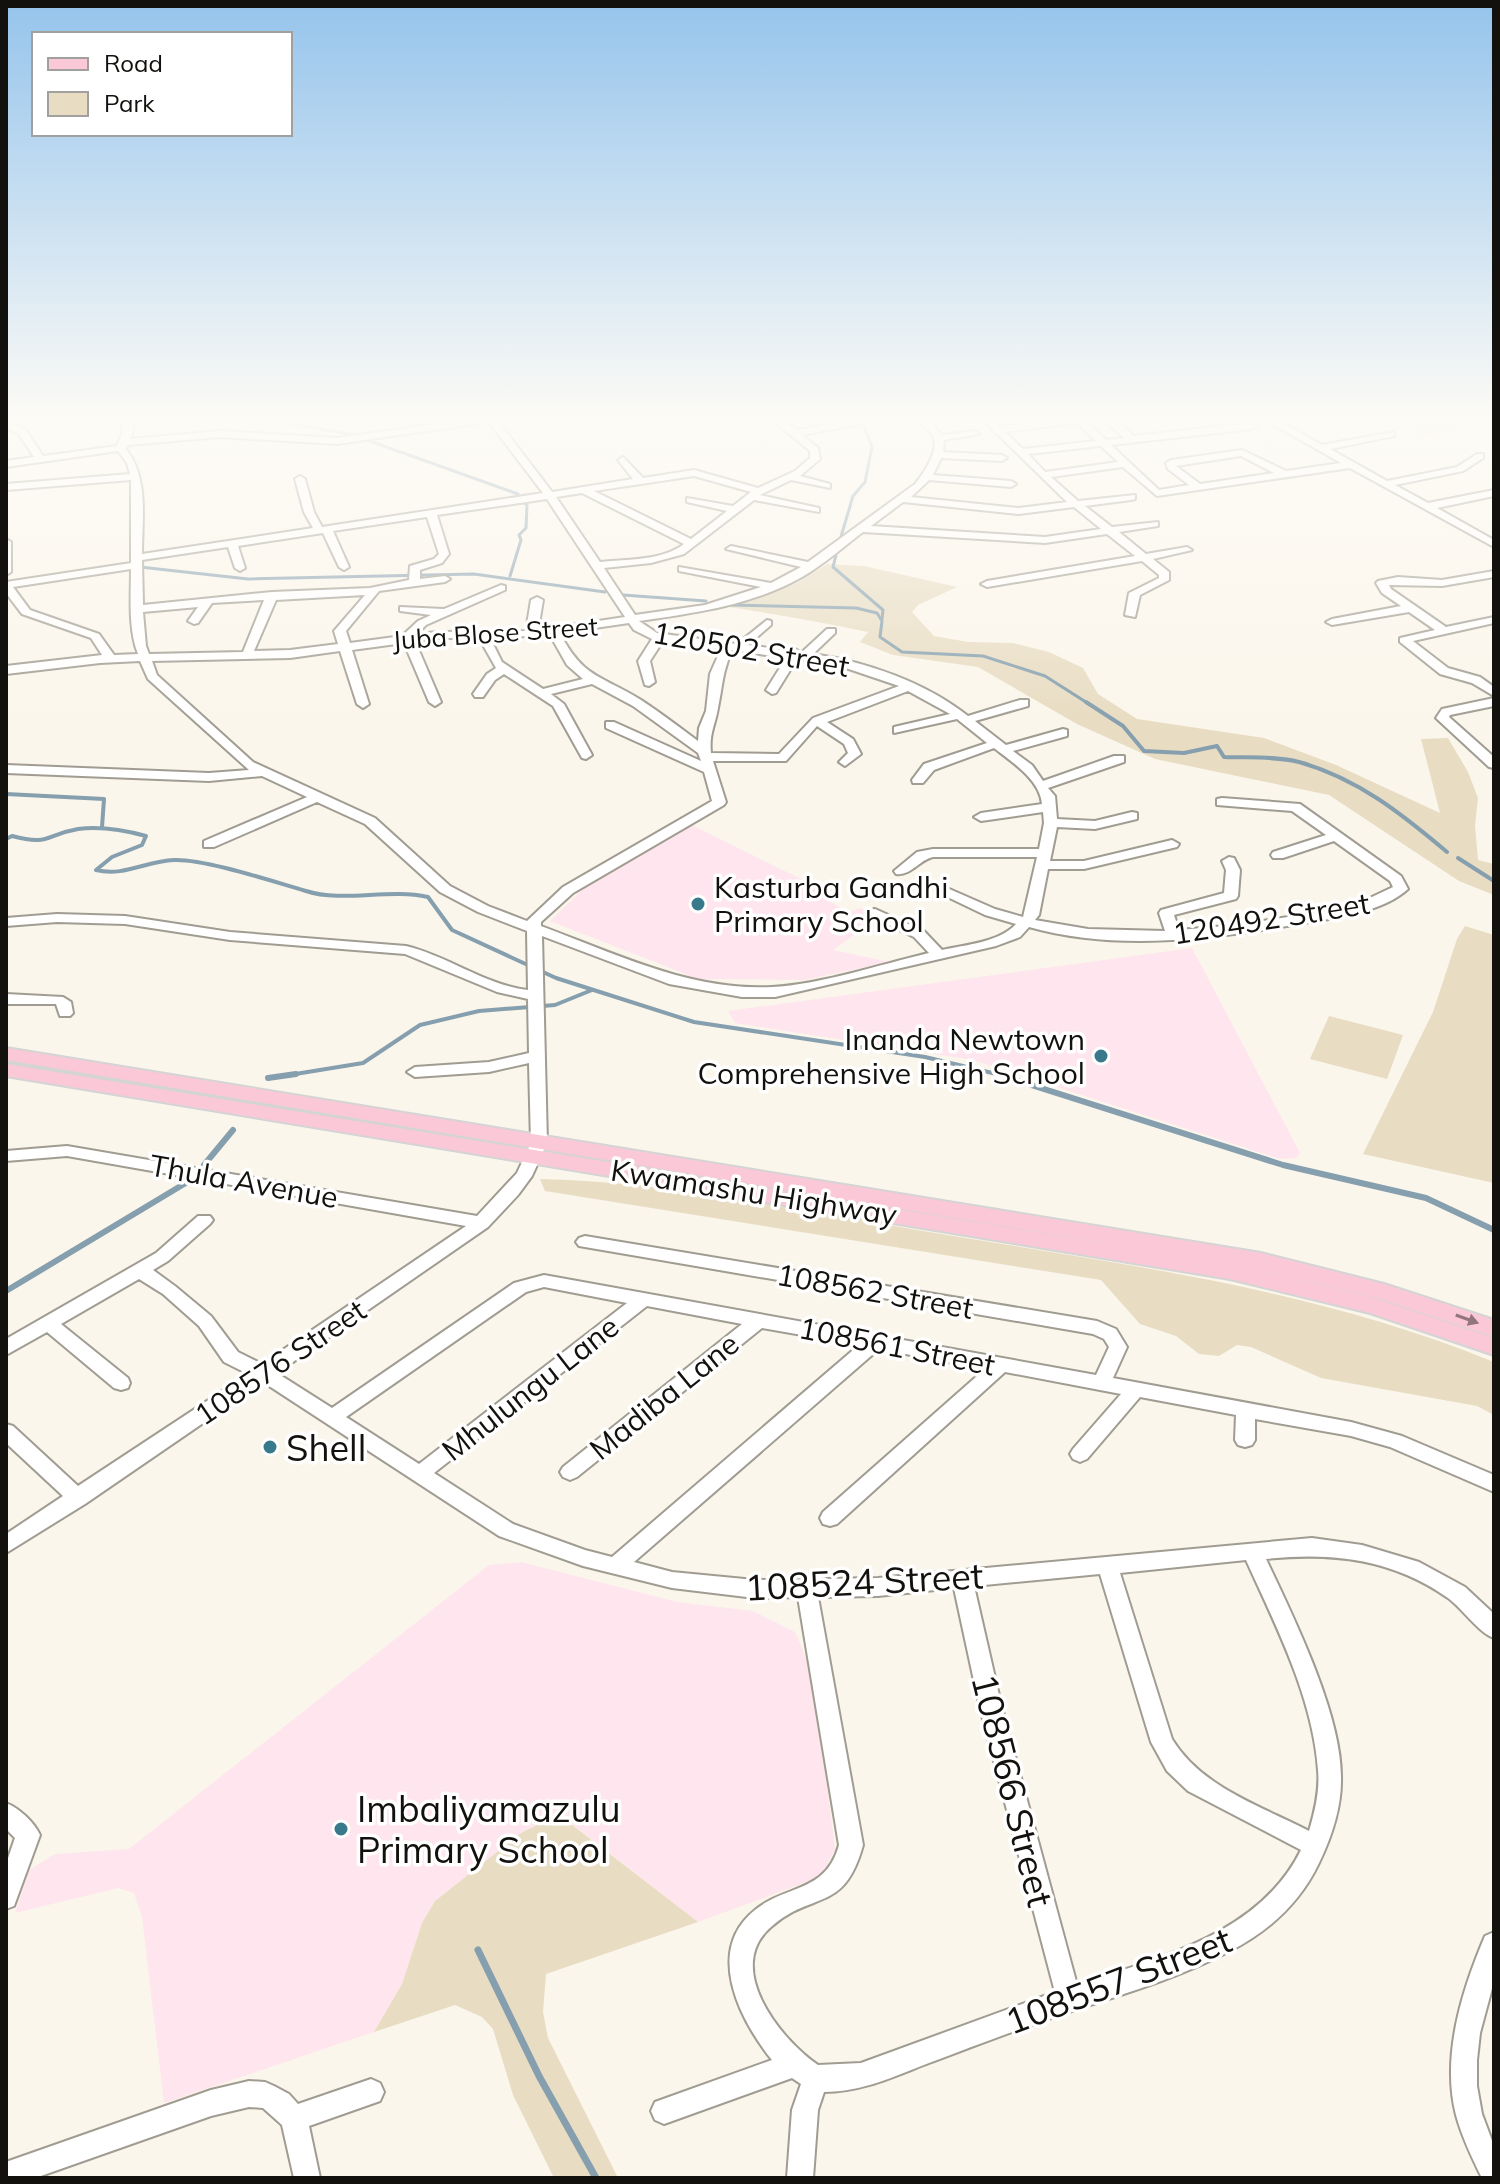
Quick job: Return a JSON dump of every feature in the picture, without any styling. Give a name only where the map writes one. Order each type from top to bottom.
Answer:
[{"type":"main road","name":"Kwamashu Highway","points":[[6,1054],[1230,1271],[1374,1306],[1494,1347]]},
{"type":"main road","name":"Kwamashu Highway","points":[[6,1070],[1261,1261],[1384,1292],[1494,1329]]},
{"type":"street","points":[[136,519],[137,609],[143,658],[167,691],[260,773],[370,821],[454,894],[483,909],[674,981],[717,991],[789,990],[1004,938],[1027,923]]},
{"type":"street","points":[[314,519],[344,567]]},
{"type":"street","points":[[24,610],[6,585],[232,544],[398,519]]},
{"type":"street","points":[[137,609],[272,595],[370,591],[414,575],[443,558],[433,519]]},
{"type":"street","points":[[565,519],[631,621]]},
{"type":"street","points":[[642,519],[693,544]]},
{"type":"street","points":[[596,566],[664,557],[693,544],[722,519]]},
{"type":"street","name":"Juba Blose Street","points":[[6,670],[111,660],[343,648],[407,637],[554,632],[706,608],[773,587],[812,566],[875,519]]},
{"type":"street","points":[[1092,519],[1166,576],[1135,593],[1131,615]]},
{"type":"street","points":[[1448,519],[1494,544]]},
{"type":"street","points":[[862,529],[1030,541],[1154,524]]},
{"type":"street","points":[[6,542],[6,572]]},
{"type":"street","points":[[232,544],[240,568]]},
{"type":"street","points":[[731,549],[812,566]]},
{"type":"street","points":[[987,584],[1187,550]]},
{"type":"street","points":[[683,569],[773,587]]},
{"type":"street","points":[[1443,630],[1382,587],[1382,583],[1398,580],[1442,583],[1494,574]]},
{"type":"street","points":[[414,575],[445,579]]},
{"type":"street","points":[[435,702],[407,637],[417,626],[501,588]]},
{"type":"street","points":[[363,704],[340,631],[370,591]]},
{"type":"street","points":[[247,655],[272,595]]},
{"type":"street","points":[[531,634],[537,600]]},
{"type":"street","points":[[194,621],[205,603]]},
{"type":"street","points":[[1332,622],[1410,608]]},
{"type":"street","points":[[404,609],[447,612]]},
{"type":"street","points":[[6,613],[24,610],[91,633],[111,660]]},
{"type":"street","points":[[1494,620],[1404,640],[1444,671],[1476,680],[1494,692]]},
{"type":"street","name":"120502 Street","points":[[631,621],[643,632],[659,637],[800,653],[873,671],[909,686],[963,717],[1002,746],[1043,785],[1050,807],[1051,823],[1036,905],[1027,923]]},
{"type":"street","points":[[537,1150],[533,926],[536,917],[568,890],[719,802],[706,759],[705,728],[712,711],[713,686],[735,645],[767,623]]},
{"type":"street","points":[[772,690],[800,653],[831,631]]},
{"type":"street","points":[[554,632],[567,660],[590,681],[622,693],[706,759]]},
{"type":"street","points":[[483,635],[491,655],[503,669],[545,692],[558,704],[586,755]]},
{"type":"street","points":[[649,682],[644,661],[659,637]]},
{"type":"street","points":[[479,694],[491,677],[503,669]]},
{"type":"street","points":[[545,692],[590,681]]},
{"type":"street","points":[[610,725],[706,759],[782,758],[806,729],[817,721],[909,686]]},
{"type":"street","points":[[1494,702],[1446,712],[1442,718],[1494,764]]},
{"type":"street","points":[[898,730],[1024,703]]},
{"type":"street","points":[[817,721],[853,746],[855,754],[845,762]]},
{"type":"street","points":[[918,780],[929,767],[1002,746],[1063,733]]},
{"type":"street","points":[[1043,785],[1119,759]]},
{"type":"street","points":[[6,769],[209,777],[260,773]]},
{"type":"street","points":[[209,844],[317,797]]},
{"type":"street","name":"120492 Street","points":[[942,891],[976,908],[1059,932],[1174,936],[1349,911],[1389,897],[1401,889],[1396,879],[1295,807],[1222,802]]},
{"type":"street","points":[[981,817],[1050,807]]},
{"type":"street","points":[[1051,823],[1095,825],[1132,816]]},
{"type":"street","points":[[1278,855],[1336,836]]},
{"type":"street","points":[[901,871],[922,855],[933,853],[1045,859],[1084,865],[1172,844]]},
{"type":"street","points":[[1174,936],[1166,913],[1231,896],[1233,870],[1229,861]]},
{"type":"street","points":[[875,913],[919,934],[939,956]]},
{"type":"street","points":[[6,922],[57,918],[125,920],[230,936],[406,950],[432,956],[514,995],[536,1000]]},
{"type":"street","points":[[6,999],[58,1000],[63,1002],[65,1013]]},
{"type":"street","points":[[415,1072],[489,1067],[537,1056]]},
{"type":"street","name":"108576 Street","points":[[6,1545],[482,1223],[537,1150]]},
{"type":"street","name":"Thula Avenue","points":[[6,1156],[67,1151],[482,1223]]},
{"type":"street","points":[[6,1348],[177,1246],[204,1220]]},
{"type":"street","name":"108562 Street","points":[[585,1242],[1097,1328],[1110,1334],[1118,1347],[1102,1383]]},
{"type":"street","name":"108524 Street","points":[[139,1270],[169,1290],[205,1321],[231,1357],[263,1373],[418,1475],[506,1530],[614,1567],[714,1586],[807,1591],[1312,1546],[1375,1555],[1438,1582],[1462,1598],[1494,1629]]},
{"type":"street","name":"108561 Street","points":[[331,1418],[528,1283],[561,1283],[1373,1434],[1494,1484]]},
{"type":"street","name":"Mhulungu Lane","points":[[418,1475],[643,1300]]},
{"type":"street","name":"Madiba Lane","points":[[570,1472],[759,1320]]},
{"type":"street","points":[[48,1323],[121,1383]]},
{"type":"street","points":[[614,1567],[874,1343]]},
{"type":"street","points":[[830,1518],[1000,1366]]},
{"type":"street","points":[[1080,1454],[1135,1390]]},
{"type":"street","points":[[1245,1440],[1246,1410]]},
{"type":"street","points":[[6,1431],[78,1498]]},
{"type":"street","name":"108557 Street","points":[[664,2111],[805,2071],[861,2076],[1160,1970],[1244,1930],[1273,1910],[1290,1890],[1314,1845],[1329,1790],[1325,1742],[1280,1610],[1252,1550]]},
{"type":"street","points":[[1107,1564],[1162,1742],[1175,1764],[1196,1784],[1314,1845]]},
{"type":"street","name":"108566 Street","points":[[962,1579],[990,1704],[1069,2000]]},
{"type":"street","points":[[800,2178],[805,2071],[776,2048],[759,2021],[744,1983],[740,1957],[751,1930],[762,1919],[780,1907],[831,1885],[843,1875],[849,1861],[851,1845],[807,1591]]},
{"type":"street","points":[[6,1813],[28,1835],[6,1898]]},
{"type":"street","points":[[1494,1944],[1465,2035],[1461,2064],[1475,2133],[1494,2175]]},
{"type":"street","points":[[294,2118],[371,2092]]},
{"type":"street","points":[[6,2175],[234,2096],[265,2095],[280,2103],[294,2118],[307,2178]]},
{"type":"shaded area","name":"Kasturba Gandhi Primary School","points":[[692,825],[837,897],[830,902],[850,912],[860,908],[877,918],[833,950],[889,962],[804,980],[698,979],[550,921],[588,884]]},
{"type":"shaded area","name":"Inanda Newtown Comprehensive High School","points":[[1192,948],[1300,1153],[1296,1158],[1280,1159],[973,1060],[735,1023],[728,1011]]},
{"type":"shaded area","name":"Imbaliyamazulu Primary School","points":[[521,1562],[677,1602],[753,1611],[795,1632],[814,1676],[835,1850],[820,1877],[698,1922],[559,1814],[550,1816],[521,1833],[435,1901],[422,1923],[402,1984],[374,2032],[164,2103],[142,1917],[134,1893],[118,1888],[15,1913],[29,1870],[55,1854],[129,1849],[489,1565]]},
{"type":"green space","points":[[827,564],[864,566],[957,587],[918,605],[912,612],[934,636],[968,642],[1013,643],[1049,652],[1083,668],[1098,694],[1137,719],[1264,738],[1336,765],[1440,813],[1421,739],[1448,738],[1468,772],[1478,798],[1475,826],[1478,860],[1494,864],[1494,895],[1459,881],[1329,795],[1155,759],[1077,724],[978,667],[893,655],[860,642],[868,632],[729,607],[797,583]]},
{"type":"green space","points":[[1465,926],[1494,935],[1494,1183],[1363,1154],[1433,1012],[1457,939]]},
{"type":"green space","points":[[1329,1016],[1403,1035],[1387,1079],[1310,1059]]},
{"type":"green space","points":[[540,1179],[638,1185],[735,1198],[1144,1268],[1286,1297],[1426,1336],[1494,1362],[1494,1415],[1477,1406],[1321,1378],[1251,1347],[1237,1345],[1219,1356],[1199,1354],[1176,1336],[1140,1324],[1101,1280],[545,1191]]},
{"type":"green space","points":[[558,1814],[698,1922],[546,1974],[543,2012],[548,2038],[618,2178],[554,2178],[513,2095],[493,2029],[482,2017],[455,2005],[374,2032],[402,1984],[422,1923],[435,1901],[521,1833]]},
{"type":"waterway","points":[[510,576],[521,540],[519,535],[526,528],[526,519]]},
{"type":"waterway","points":[[840,540],[846,519]]},
{"type":"waterway","points":[[836,555],[833,567],[883,610],[882,619]]},
{"type":"waterway","points":[[140,567],[248,579],[474,574],[605,592]]},
{"type":"waterway","points":[[623,595],[706,601]]},
{"type":"waterway","points":[[731,605],[856,608],[877,613],[882,621],[880,637],[902,652],[983,656],[1045,676],[1089,704]]},
{"type":"waterway","points":[[1086,702],[1123,726],[1144,751],[1184,753],[1217,746],[1224,757],[1299,762],[1340,777],[1378,799],[1447,852]]},
{"type":"waterway","points":[[6,794],[104,799],[102,827]]},
{"type":"waterway","points":[[6,839],[12,836],[41,840],[78,829],[112,829],[146,836],[142,845],[112,857],[96,870],[116,872],[164,861],[188,861],[320,894],[428,897],[452,930],[556,978],[694,1022],[925,1057],[998,1074]]},
{"type":"waterway","points":[[1458,858],[1494,881]]},
{"type":"waterway","points":[[290,1075],[363,1063],[420,1025],[479,1011],[555,1005],[592,990]]},
{"type":"waterway","points":[[290,1075],[296,1074]]},
{"type":"waterway","points":[[998,1074],[1005,1076]]},
{"type":"waterway","points":[[998,1074],[1283,1165],[1426,1198],[1494,1230]]},
{"type":"waterway","points":[[268,1078],[290,1075]]},
{"type":"waterway","points":[[283,1076],[290,1075]]},
{"type":"waterway","points":[[204,1165],[233,1130]]},
{"type":"waterway","points":[[6,1291],[189,1181]]},
{"type":"waterway","points":[[478,1950],[539,2076],[596,2178]]},
{"type":"place","name":"Kasturba Gandhi Primary School","points":[[698,904]]},
{"type":"place","name":"Inanda Newtown Comprehensive High School","points":[[1101,1056]]},
{"type":"place","name":"Shell","points":[[270,1447]]},
{"type":"place","name":"Imbaliyamazulu Primary School","points":[[341,1829]]}]
